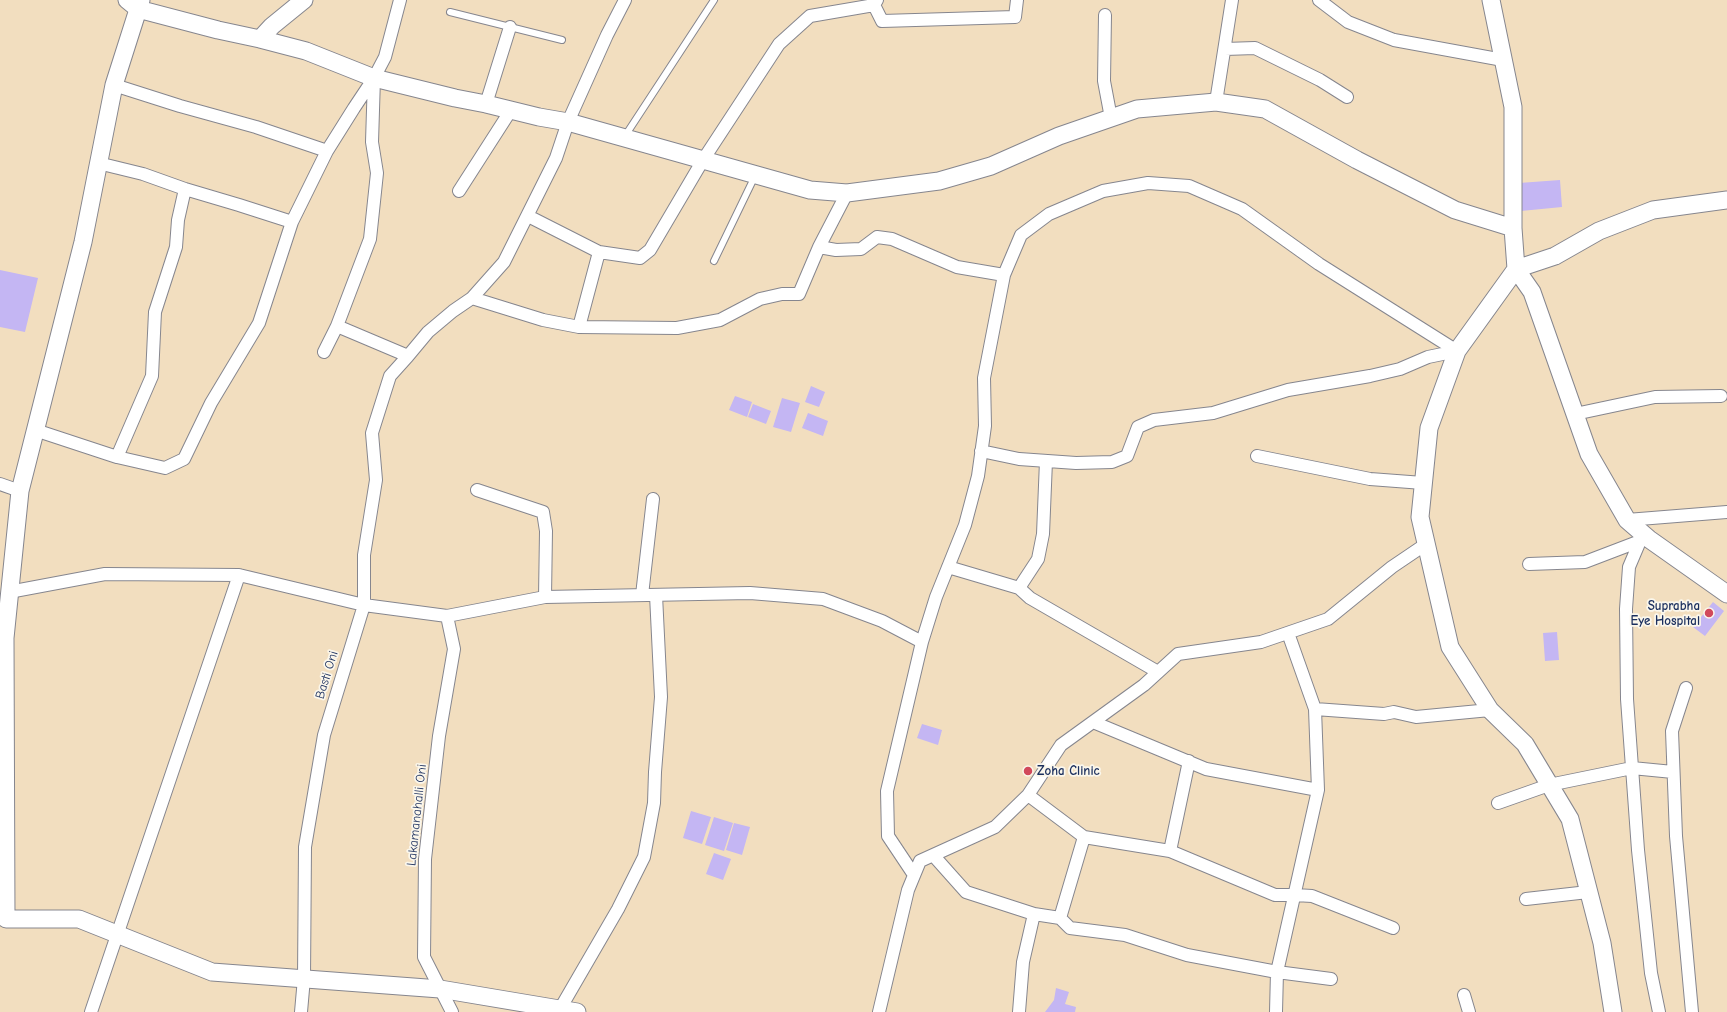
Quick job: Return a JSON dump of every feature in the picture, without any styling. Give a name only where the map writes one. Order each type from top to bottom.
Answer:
[{"type":"street","points":[[260,39],[272,26],[304,0]]},
{"type":"street","points":[[34,430],[117,457],[165,468],[184,458],[211,403],[259,323],[292,222],[327,151],[374,78],[385,57],[400,0]]},
{"type":"street","name":"Basti Oni","points":[[301,1012],[304,978],[306,840],[324,734],[364,604],[364,555],[376,480],[372,433],[390,376],[428,332],[453,311],[472,298],[504,262],[556,158],[568,122],[606,35],[625,0]]},
{"type":"street","points":[[528,216],[599,252],[640,258],[650,250],[703,160],[779,44],[810,16],[876,2],[882,21],[1015,17],[1017,0]]},
{"type":"street","points":[[1216,102],[1232,0]]},
{"type":"street","points":[[1319,0],[1348,22],[1394,40],[1503,60]]},
{"type":"street","points":[[1491,0],[1513,107],[1513,228],[1516,269],[1532,292],[1589,454],[1626,520],[1641,537],[1727,594]]},
{"type":"street","points":[[577,1012],[440,989],[212,972],[79,919],[3,918],[5,638],[20,492],[34,430],[83,242],[114,85],[135,3],[218,30],[306,51],[374,78],[538,117],[568,122],[810,190],[846,193],[940,181],[991,166],[1059,136],[1137,109],[1216,102],[1266,109],[1357,160],[1455,210],[1513,228]]},
{"type":"street","points":[[1105,15],[1104,81],[1111,118]]},
{"type":"street","points":[[486,104],[510,27]]},
{"type":"street","points":[[1225,49],[1255,48],[1320,80],[1347,97]]},
{"type":"street","points":[[324,352],[337,326],[370,239],[377,173],[372,142],[374,78]]},
{"type":"street","points":[[114,85],[180,106],[256,127],[327,151]]},
{"type":"street","points":[[459,191],[511,110]]},
{"type":"street","points":[[98,163],[143,174],[185,189],[292,222]]},
{"type":"street","points":[[914,875],[888,836],[887,791],[922,642],[936,597],[964,525],[978,476],[985,426],[984,378],[1004,276],[1021,235],[1049,214],[1103,191],[1148,184],[1189,186],[1242,209],[1318,264],[1457,350]]},
{"type":"street","points":[[117,457],[152,376],[155,312],[176,247],[178,220],[185,189]]},
{"type":"street","points":[[472,298],[542,320],[579,328],[677,328],[720,320],[760,299],[782,294],[799,294],[819,247],[846,193]]},
{"type":"street","points":[[1613,1012],[1602,943],[1570,819],[1525,744],[1490,710],[1450,647],[1420,517],[1428,428],[1457,350],[1516,269],[1555,256],[1599,231],[1653,210],[1727,200]]},
{"type":"street","points":[[819,247],[836,250],[861,249],[877,237],[892,239],[957,267],[1004,276]]},
{"type":"street","points":[[579,328],[599,252]]},
{"type":"street","points":[[337,326],[408,356]]},
{"type":"street","points":[[981,451],[1019,459],[1076,463],[1112,462],[1127,456],[1138,427],[1154,420],[1213,413],[1288,390],[1370,376],[1400,369],[1428,357],[1457,350]]},
{"type":"street","points":[[1575,414],[1655,397],[1721,396]]},
{"type":"street","points":[[1257,456],[1370,479],[1423,483]]},
{"type":"street","points":[[1019,588],[1038,559],[1043,534],[1046,461]]},
{"type":"street","points":[[0,484],[20,492]]},
{"type":"street","points":[[477,490],[543,512],[546,531],[545,597]]},
{"type":"street","points":[[642,596],[653,498]]},
{"type":"street","points":[[1626,520],[1727,512]]},
{"type":"street","points":[[1528,564],[1585,562],[1641,537]]},
{"type":"street","points":[[1641,537],[1629,568],[1626,609],[1627,699],[1638,850],[1651,973],[1659,1012]]},
{"type":"street","points":[[879,1012],[908,890],[920,861],[995,827],[1028,796],[1061,745],[1144,684],[1178,654],[1261,642],[1328,619],[1392,567],[1426,544]]},
{"type":"street","points":[[948,567],[1019,588],[1030,598],[1158,672]]},
{"type":"street","points":[[10,592],[105,574],[239,575],[364,604],[447,616],[545,597],[750,593],[823,599],[882,621],[922,642]]},
{"type":"street","points":[[91,1012],[239,575]]},
{"type":"street","points":[[560,1009],[618,909],[644,857],[654,803],[661,697],[656,595]]},
{"type":"street","name":"Lakamanahalli Oni","points":[[447,616],[454,649],[439,736],[425,859],[424,957],[452,1012]]},
{"type":"street","points":[[1276,1012],[1277,972],[1318,790],[1315,709],[1288,633]]},
{"type":"street","points":[[1686,688],[1672,731],[1676,836],[1692,1012]]},
{"type":"street","points":[[1315,709],[1384,714],[1394,712],[1416,717],[1490,710]]},
{"type":"street","points":[[1092,722],[1206,769],[1318,790]]},
{"type":"street","points":[[1170,851],[1189,762]]},
{"type":"street","points":[[1498,803],[1549,785],[1632,768],[1673,772]]},
{"type":"street","points":[[1028,796],[1084,837],[1170,851],[1275,895],[1312,896],[1393,928]]},
{"type":"street","points":[[1060,918],[1084,837]]},
{"type":"street","points":[[933,855],[966,892],[1034,914],[1060,918],[1070,928],[1125,935],[1188,955],[1277,972],[1331,979]]},
{"type":"street","points":[[1526,899],[1588,892]]},
{"type":"street","points":[[1019,1012],[1023,962],[1034,914]]},
{"type":"street","points":[[1464,995],[1469,1012]]},
{"type":"lane","points":[[624,138],[714,0]]},
{"type":"lane","points":[[450,12],[562,40]]},
{"type":"lane","points":[[714,261],[756,175]]},
{"type":"building","points":[[1560,180],[1562,207],[1521,211],[1519,183]]},
{"type":"building","points":[[0,270],[38,278],[25,332],[0,327]]},
{"type":"building","points":[[811,386],[825,392],[819,407],[805,402]]},
{"type":"building","points":[[735,396],[752,402],[747,417],[729,410]]},
{"type":"building","points":[[782,398],[800,403],[791,432],[773,427]]},
{"type":"building","points":[[753,404],[771,411],[766,424],[748,417]]},
{"type":"building","points":[[808,413],[828,421],[823,436],[802,428]]},
{"type":"building","points":[[1713,602],[1724,611],[1705,636],[1693,627]]},
{"type":"building","points":[[1557,632],[1559,660],[1545,661],[1543,633]]},
{"type":"building","points":[[922,724],[942,730],[938,745],[917,738]]},
{"type":"building","points":[[691,811],[711,817],[702,844],[683,838]]},
{"type":"building","points":[[714,817],[733,823],[724,851],[705,845]]},
{"type":"building","points":[[734,823],[750,827],[742,855],[726,850]]},
{"type":"building","points":[[714,853],[731,859],[723,880],[706,874]]},
{"type":"building","points":[[1056,988],[1069,992],[1065,1004],[1076,1007],[1075,1012],[1045,1012],[1054,1000]]},
{"type":"place","name":"Suprabha Eye Hospital","points":[[1709,613]]},
{"type":"place","name":"Zoha Clinic","points":[[1028,771]]}]
